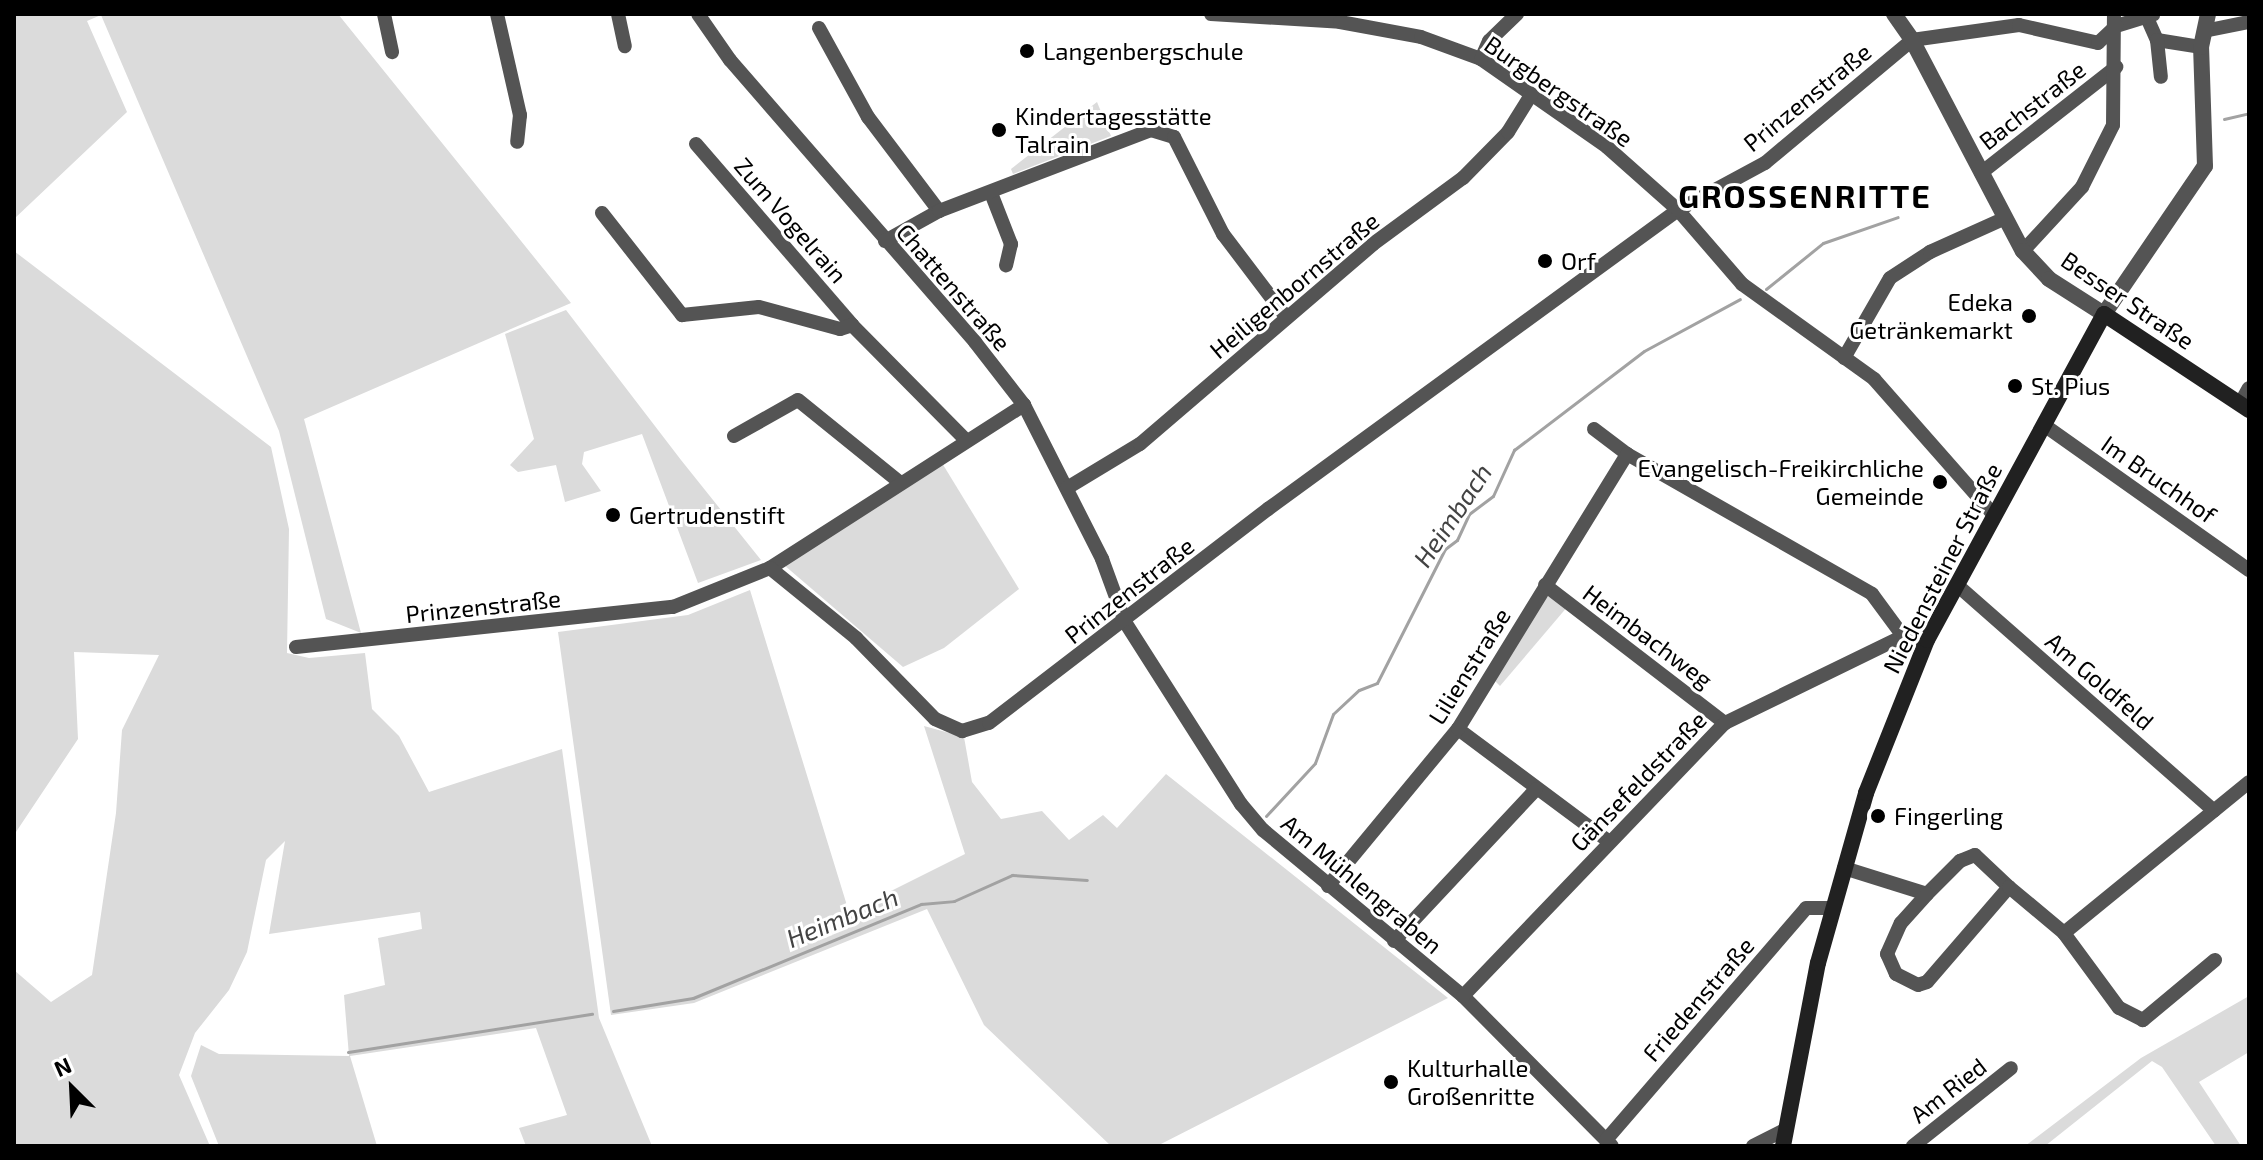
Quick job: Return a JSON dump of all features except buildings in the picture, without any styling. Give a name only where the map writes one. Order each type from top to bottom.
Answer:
[{"type":"main road","name":"Besser Straße","points":[[2104,314],[2245,407]]},
{"type":"main road","name":"Niedensteiner Straße","points":[[1784,1138],[1832,908],[1866,793],[1927,640],[1992,513],[2104,314]]},
{"type":"street","points":[[384,14],[392,52]]},
{"type":"street","points":[[497,14],[520,115],[517,142]]},
{"type":"street","points":[[618,14],[625,46]]},
{"type":"street","name":"Chattenstraße","points":[[698,14],[1024,405],[1067,488],[1125,622]]},
{"type":"street","name":"Burgbergstraße","points":[[1211,14],[1340,22],[1421,37],[1481,59],[1607,147],[1678,210],[1742,284],[1898,401],[1992,513]]},
{"type":"street","points":[[1481,59],[1489,41],[1517,14]]},
{"type":"street","name":"Besser Straße","points":[[1894,14],[1912,40],[2003,219],[2023,251],[2049,279],[2104,314]]},
{"type":"street","name":"Niedensteiner Straße","points":[[2104,314],[2205,166],[2203,39],[2208,14]]},
{"type":"street","points":[[1912,40],[2019,25],[2098,43],[2115,20],[2151,17],[2161,77]]},
{"type":"street","name":"Bachstraße","points":[[1981,173],[2116,67],[2115,20]]},
{"type":"street","points":[[2157,40],[2203,39],[2249,22]]},
{"type":"street","points":[[819,28],[868,117],[939,211]]},
{"type":"street","name":"Prinzenstraße","points":[[296,647],[673,607],[770,568],[856,638],[935,719],[962,731],[989,723],[1125,622],[1268,509],[1678,210],[1765,163],[1912,40]]},
{"type":"street","points":[[2023,251],[2082,187],[2113,125],[2116,67]]},
{"type":"street","name":"Heiligenbornstraße","points":[[1067,488],[1140,444],[1286,317],[1463,178],[1508,132],[1531,95]]},
{"type":"street","points":[[885,241],[939,211],[1151,130],[1174,137],[1223,234],[1286,317]]},
{"type":"street","name":"Zum Vogelrain","points":[[696,144],[852,325],[966,440]]},
{"type":"street","points":[[991,193],[1011,244],[1006,265]]},
{"type":"street","points":[[602,213],[682,315],[759,307],[840,329],[852,325]]},
{"type":"street","points":[[1844,358],[1890,278],[1930,252],[2003,219]]},
{"type":"street","points":[[2245,407],[2249,388]]},
{"type":"street","points":[[734,436],[758,426],[789,400],[798,400],[898,481]]},
{"type":"street","points":[[770,568],[898,481],[1024,405]]},
{"type":"street","name":"Im Bruchhof","points":[[2044,425],[2249,570]]},
{"type":"street","points":[[1594,429],[1627,454],[1872,594],[1903,636],[1927,640]]},
{"type":"street","name":"Lilienstraße","points":[[1328,886],[1458,729],[1627,454]]},
{"type":"street","name":"Heimbachweg","points":[[1545,585],[1725,723]]},
{"type":"street","name":"Am Goldfeld","points":[[1957,585],[2214,811]]},
{"type":"street","name":"Am Mühlengraben","points":[[1125,622],[1241,804],[1328,886],[1463,996],[1609,1143]]},
{"type":"street","name":"Gänsefeldstraße","points":[[1463,996],[1608,841],[1725,723],[1903,636]]},
{"type":"street","points":[[1458,729],[1608,841]]},
{"type":"street","points":[[2064,933],[2249,782]]},
{"type":"street","points":[[1394,941],[1536,789]]},
{"type":"street","points":[[2009,887],[1927,982],[1918,985],[1896,974],[1887,954],[1901,923],[1960,861],[1975,855],[2064,933],[2119,1008],[2143,1020],[2215,960]]},
{"type":"street","points":[[1844,868],[1927,894]]},
{"type":"street","name":"Friedenstraße","points":[[1609,1143],[1806,908],[1832,908]]},
{"type":"street","name":"Am Ried","points":[[1913,1146],[2011,1068]]},
{"type":"street","points":[[1754,1145],[1784,1138]]},
{"type":"shaded area","points":[[14,14],[338,14],[571,303],[304,419],[361,633],[326,619],[279,431],[101,15],[87,21],[127,112],[14,219]]},
{"type":"shaded area","points":[[1097,102],[1111,136],[1013,174],[1011,169]]},
{"type":"shaded area","points":[[14,251],[271,447],[289,529],[287,653],[309,658],[365,653],[372,709],[399,736],[429,792],[562,749],[599,1018],[652,1146],[526,1146],[519,1128],[567,1115],[536,1028],[350,1056],[377,1146],[219,1146],[191,1076],[201,1045],[219,1054],[349,1056],[344,995],[385,985],[378,938],[422,929],[420,912],[269,934],[285,841],[266,860],[247,952],[229,990],[195,1033],[179,1075],[210,1146],[14,1146],[14,970],[51,1002],[92,975],[116,813],[122,730],[159,655],[74,652],[78,739],[14,835]]},
{"type":"shaded area","points":[[566,310],[761,560],[698,583],[642,434],[584,452],[582,464],[601,491],[565,502],[556,465],[518,472],[510,465],[534,439],[505,334]]},
{"type":"shaded area","points":[[942,463],[1019,589],[944,648],[903,667],[784,565]]},
{"type":"shaded area","points":[[750,590],[849,912],[965,854],[924,726],[964,737],[972,782],[1001,819],[1042,811],[1069,840],[1103,815],[1117,828],[1166,774],[1448,998],[1157,1146],[1111,1146],[984,1025],[927,909],[694,1003],[611,1015],[558,632],[688,615]]},
{"type":"shaded area","points":[[1552,594],[1568,606],[1500,686],[1493,679],[1542,601]]},
{"type":"shaded area","points":[[2249,996],[2249,1052],[2199,1082],[2241,1146],[2216,1146],[2162,1067],[2152,1061],[2045,1146],[2025,1146],[2141,1058]]},
{"type":"waterway","name":"Heimbach","points":[[2224,119],[2249,113]]},
{"type":"waterway","name":"Heimbach","points":[[1766,289],[1823,243],[1898,217]]},
{"type":"waterway","name":"Heimbach","points":[[1266,816],[1315,763],[1333,714],[1359,690],[1377,683],[1445,549],[1457,540],[1469,514],[1493,496],[1514,450],[1644,351],[1740,299]]},
{"type":"waterway","name":"Heimbach","points":[[613,1011],[693,998],[921,904],[954,901],[1012,875],[1087,880]]},
{"type":"waterway","name":"Heimbach","points":[[348,1052],[592,1014]]},
{"type":"place","name":"Langenbergschule","points":[[1027,51]]},
{"type":"place","name":"Kindertagesstätte Talrain","points":[[999,130]]},
{"type":"place","name":"Orf","points":[[1545,261]]},
{"type":"place","name":"Edeka Getränkemarkt","points":[[2029,316]]},
{"type":"place","name":"St. Pius","points":[[2015,386]]},
{"type":"place","name":"Evangelisch-Freikirchliche Gemeinde","points":[[1940,482]]},
{"type":"place","name":"Gertrudenstift","points":[[613,515]]},
{"type":"place","name":"Fingerling","points":[[1878,816]]},
{"type":"place","name":"Kulturhalle Großenritte","points":[[1391,1082]]},
{"type":"district","name":"GROSSENRITTE","points":[[1805,195]]}]
